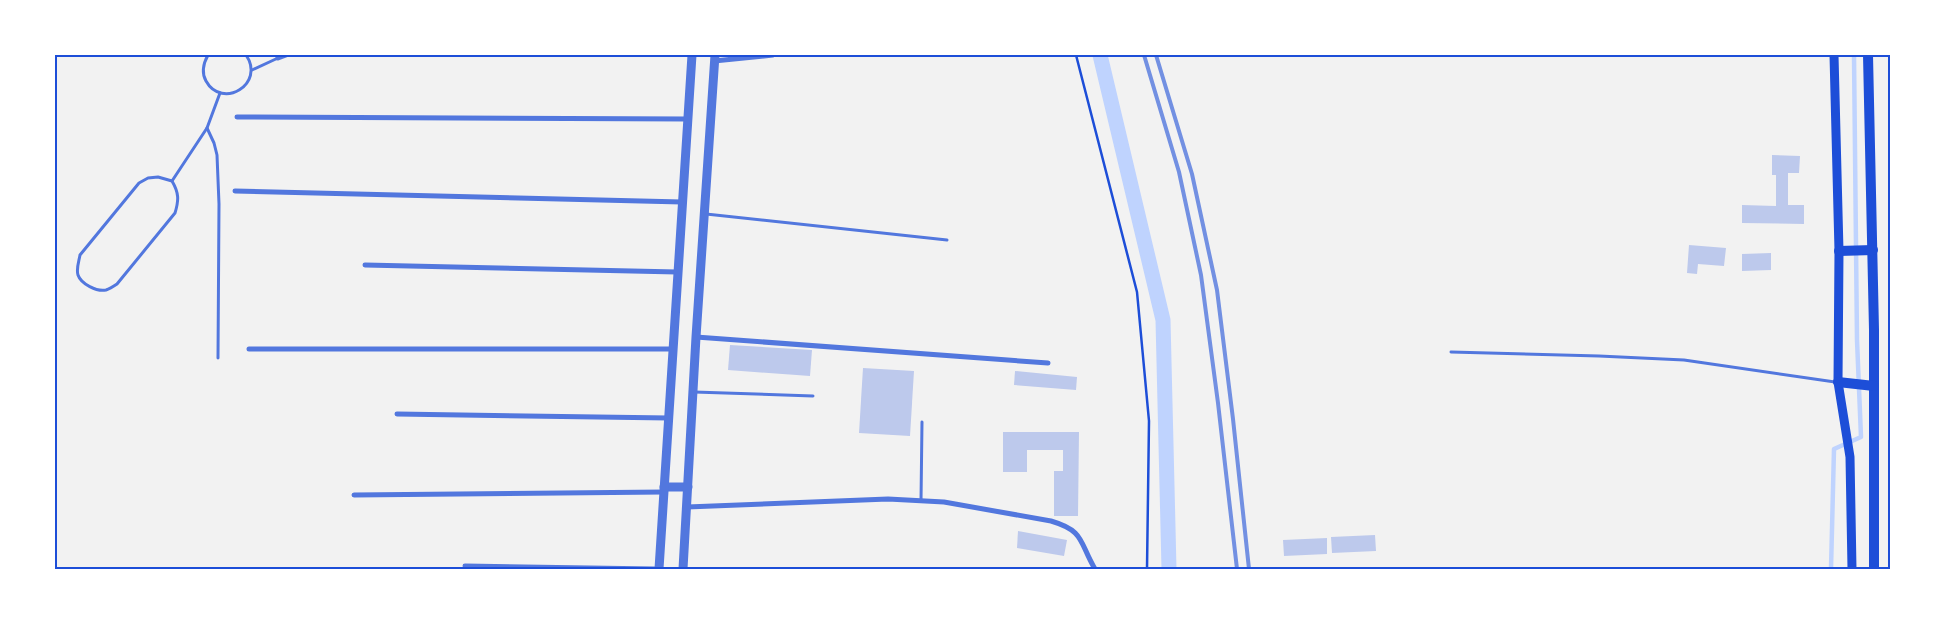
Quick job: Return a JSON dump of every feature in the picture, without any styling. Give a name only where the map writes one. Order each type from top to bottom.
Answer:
[{"type":"main road","points":[[1834,55],[1844,251],[1838,382],[1850,457],[1852,569]]},
{"type":"main road","points":[[1868,55],[1868,250],[1874,569]]},
{"type":"main road","points":[[1844,251],[1868,250]]},
{"type":"main road","points":[[1838,382],[1870,386]]},
{"type":"street","points":[[278,58],[286,55]]},
{"type":"street","points":[[659,569],[692,55]]},
{"type":"street","points":[[683,569],[714,58],[773,55]]},
{"type":"street","points":[[237,117],[687,119]]},
{"type":"street","points":[[235,191],[682,202]]},
{"type":"street","points":[[365,265],[677,272]]},
{"type":"street","points":[[696,337],[1048,363]]},
{"type":"street","points":[[249,349],[673,348]]},
{"type":"street","points":[[397,414],[669,418]]},
{"type":"street","points":[[354,495],[664,490],[688,487]]},
{"type":"street","points":[[687,507],[888,499],[944,502],[1051,521],[1068,526],[1081,540],[1095,569]]},
{"type":"street","points":[[466,566],[655,569]]},
{"type":"lane","points":[[208,55],[204,62],[204,77],[213,90],[220,93],[235,93],[242,89],[252,70],[251,63],[246,55]]},
{"type":"lane","points":[[252,70],[278,58]]},
{"type":"lane","points":[[172,181],[206,128],[220,93]]},
{"type":"lane","points":[[206,128],[214,143],[217,155],[219,204],[218,358]]},
{"type":"lane","points":[[158,177],[172,181],[178,191],[179,201],[175,213],[117,284],[105,290],[95,289],[85,284],[78,275],[80,255],[139,183],[148,178],[158,177]]},
{"type":"lane","points":[[704,214],[946,240]]},
{"type":"lane","points":[[1451,352],[1684,360],[1838,382]]},
{"type":"lane","points":[[694,392],[812,396]]},
{"type":"lane","points":[[921,501],[922,422]]},
{"type":"path","points":[[1076,55],[1137,292],[1149,421],[1147,569]]},
{"type":"building","points":[[1772,155],[1800,156],[1799,173],[1788,173],[1788,205],[1804,205],[1804,224],[1742,223],[1742,205],[1776,206],[1776,175],[1772,175]]},
{"type":"building","points":[[1689,245],[1726,248],[1724,266],[1698,264],[1697,274],[1687,273]]},
{"type":"building","points":[[1771,253],[1771,270],[1742,271],[1742,254]]},
{"type":"building","points":[[730,345],[812,350],[810,376],[728,370]]},
{"type":"building","points":[[863,368],[914,371],[910,436],[859,433]]},
{"type":"building","points":[[1015,371],[1077,377],[1076,390],[1014,385]]},
{"type":"building","points":[[1003,432],[1079,432],[1078,516],[1054,516],[1054,471],[1063,471],[1063,450],[1027,450],[1027,472],[1003,472]]},
{"type":"building","points":[[1018,531],[1067,540],[1064,556],[1017,548]]},
{"type":"building","points":[[1375,535],[1376,551],[1332,553],[1331,537]]},
{"type":"building","points":[[1327,538],[1327,554],[1284,556],[1283,540]]},
{"type":"waterway","points":[[1100,55],[1163,320],[1169,569]]},
{"type":"waterway","points":[[1831,569],[1834,449],[1861,437],[1857,340],[1854,55]]},
{"type":"railway","points":[[1144,55],[1179,172],[1201,275],[1237,569]]},
{"type":"railway","points":[[1156,55],[1192,174],[1217,290],[1249,569]]}]
